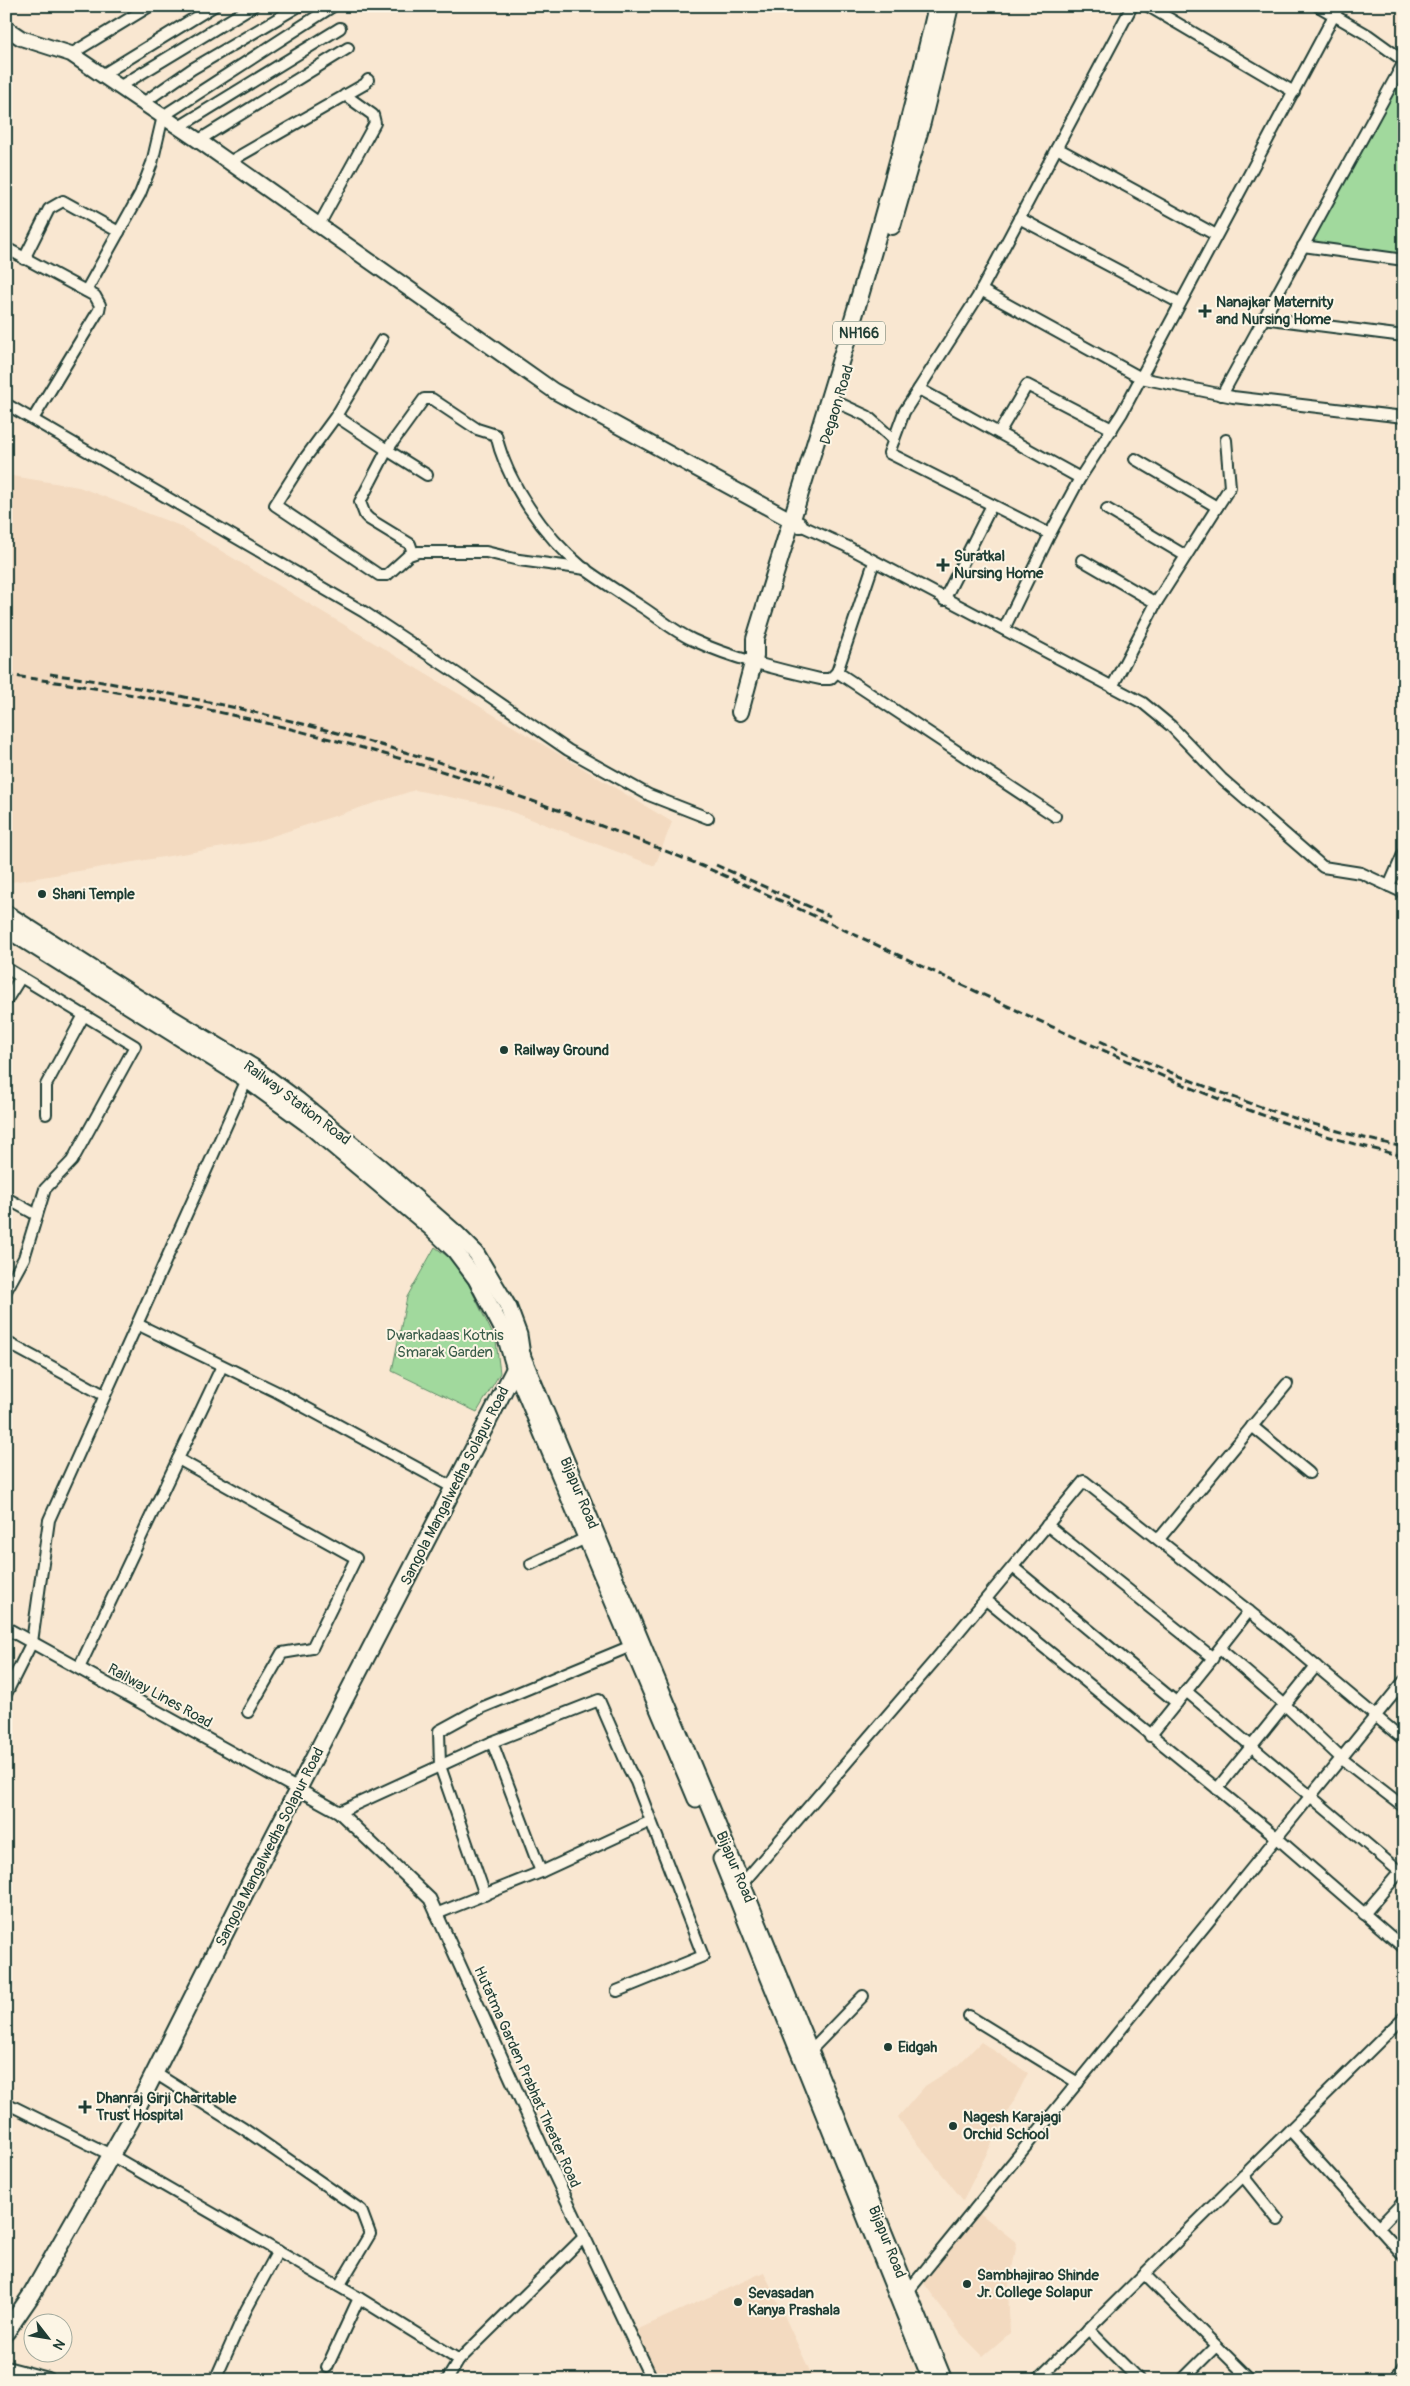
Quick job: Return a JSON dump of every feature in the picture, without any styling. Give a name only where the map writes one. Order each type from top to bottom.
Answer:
[{"type":"highway","name":"Degaon Road","points":[[833,399],[910,119],[937,6]]},
{"type":"highway","name":"Degaon Road","points":[[740,712],[754,660],[764,643],[796,523],[833,399],[922,122],[950,6]]},
{"type":"highway","name":"Sangola Mangalwedha Solapur Road","points":[[6,2332],[32,2294],[155,2073],[518,1362]]},
{"type":"main road","points":[[6,28],[21,38],[71,54],[199,140],[554,391],[796,523]]},
{"type":"main road","name":"Railway Station Road","points":[[6,914],[140,999],[250,1074]]},
{"type":"main road","name":"Railway Station Road","points":[[6,929],[250,1074],[299,1101],[380,1166],[458,1235],[476,1254],[509,1308],[518,1335],[518,1362]]},
{"type":"main road","points":[[518,1362],[586,1538],[636,1644],[718,1851],[902,2296],[931,2380]]},
{"type":"main road","name":"Bijapur Road","points":[[518,1362],[636,1644],[742,1884],[810,2051],[902,2296],[944,2380]]},
{"type":"main road","points":[[6,2369],[48,2380]]},
{"type":"street","points":[[71,54],[150,6]]},
{"type":"street","points":[[102,75],[214,6]]},
{"type":"street","points":[[120,87],[253,6]]},
{"type":"street","points":[[143,103],[192,69],[299,6]]},
{"type":"street","points":[[86,291],[140,194],[152,163],[162,116],[333,6]]},
{"type":"street","points":[[1050,534],[889,453],[904,412],[981,290],[1132,6]]},
{"type":"street","points":[[1148,6],[1294,92]]},
{"type":"street","points":[[1222,395],[1404,62],[1337,11],[1318,6]]},
{"type":"street","points":[[1004,629],[1050,534],[1080,478],[1112,429],[1337,11]]},
{"type":"street","points":[[179,127],[340,28]]},
{"type":"street","points":[[199,140],[348,48]]},
{"type":"street","points":[[229,162],[365,84],[368,80]]},
{"type":"street","points":[[318,225],[375,123],[373,115],[346,95]]},
{"type":"street","points":[[1057,148],[1216,235]]},
{"type":"street","points":[[24,259],[49,209],[63,201],[119,232]]},
{"type":"street","points":[[1019,218],[1180,302]]},
{"type":"street","points":[[1303,246],[1404,260]]},
{"type":"street","points":[[6,248],[86,291],[99,300],[99,310],[33,419]]},
{"type":"street","points":[[981,290],[1140,378],[1222,395],[1404,417]]},
{"type":"street","points":[[1263,318],[1404,336]]},
{"type":"street","points":[[382,340],[336,416],[303,461],[275,505],[379,575],[387,575],[413,553],[486,552],[519,560],[586,569]]},
{"type":"street","points":[[998,433],[1027,386],[1112,429]]},
{"type":"street","points":[[920,389],[1080,478]]},
{"type":"street","points":[[413,553],[410,544],[369,519],[361,508],[360,502],[365,489],[387,450],[424,399],[432,399],[477,429],[496,435],[502,459],[532,511],[563,549],[586,569],[692,640],[820,679],[830,679],[837,672],[874,562]]},
{"type":"street","points":[[833,399],[866,416],[894,440]]},
{"type":"street","points":[[6,404],[364,612],[576,755],[649,795],[708,818]]},
{"type":"street","points":[[336,416],[427,475]]},
{"type":"street","points":[[1112,687],[1156,604],[1230,487],[1226,440]]},
{"type":"street","points":[[1135,459],[1217,507]]},
{"type":"street","points":[[944,600],[992,505]]},
{"type":"street","points":[[1107,509],[1186,556]]},
{"type":"street","points":[[796,523],[1004,629],[1143,703],[1171,726],[1222,779],[1323,867],[1361,873],[1404,892]]},
{"type":"street","points":[[1082,560],[1156,604]]},
{"type":"street","points":[[837,672],[1055,816]]},
{"type":"street","points":[[1389,886],[1404,852]]},
{"type":"street","points":[[6,968],[135,1046],[72,1161],[45,1189],[24,1258],[6,1291]]},
{"type":"street","points":[[6,1001],[21,977]]},
{"type":"street","points":[[46,1114],[46,1085],[84,1015]]},
{"type":"street","points":[[6,1694],[32,1642],[49,1520],[250,1074]]},
{"type":"street","points":[[6,1198],[37,1215]]},
{"type":"street","points":[[137,1324],[285,1397],[454,1488]]},
{"type":"street","points":[[6,1342],[104,1395]]},
{"type":"street","points":[[79,1668],[222,1366]]},
{"type":"street","points":[[1158,1540],[1287,1384]]},
{"type":"street","points":[[1252,1426],[1309,1473]]},
{"type":"street","points":[[178,1458],[356,1558],[312,1648],[282,1653],[248,1712]]},
{"type":"street","points":[[742,1884],[986,1600],[1084,1481],[1249,1611],[1404,1740]]},
{"type":"street","points":[[1047,1525],[1213,1658]]},
{"type":"street","points":[[531,1564],[586,1538]]},
{"type":"street","points":[[1013,1567],[1177,1703]]},
{"type":"street","points":[[986,1600],[1150,1736],[1278,1838],[1404,1948]]},
{"type":"street","points":[[1150,1736],[1249,1611]]},
{"type":"street","name":"Railway Lines Road","points":[[6,1628],[340,1812]]},
{"type":"street","points":[[484,1895],[440,1766],[439,1731],[481,1708],[636,1644]]},
{"type":"street","points":[[1220,1649],[1285,1705],[1342,1759],[1404,1806]]},
{"type":"street","points":[[1217,1789],[1316,1666]]},
{"type":"street","points":[[902,2296],[1404,1682]]},
{"type":"street","points":[[1186,1691],[1311,1797],[1402,1869],[1364,1914]]},
{"type":"street","points":[[340,1812],[492,1742],[599,1700],[636,1782],[703,1956],[617,1991]]},
{"type":"street","points":[[492,1742],[541,1872]]},
{"type":"street","name":"Hutatma Garden Prabhat Theater Road","points":[[340,1812],[430,1899],[584,2237],[652,2380]]},
{"type":"street","points":[[436,1914],[541,1872],[651,1821]]},
{"type":"street","points":[[810,2051],[863,1996]]},
{"type":"street","points":[[969,2016],[1078,2083]]},
{"type":"street","points":[[1037,2380],[1404,2017]]},
{"type":"street","points":[[155,2073],[244,2129],[361,2210],[370,2234],[339,2286]]},
{"type":"street","points":[[6,2103],[111,2155],[339,2286],[459,2360]]},
{"type":"street","points":[[1290,2130],[1404,2256]]},
{"type":"street","points":[[1243,2176],[1278,2220]]},
{"type":"street","points":[[1378,2228],[1404,2200]]},
{"type":"street","points":[[447,2380],[459,2360],[584,2237]]},
{"type":"street","points":[[215,2380],[246,2310],[278,2251]]},
{"type":"street","points":[[1144,2274],[1250,2380]]},
{"type":"street","points":[[327,2367],[359,2298]]},
{"type":"street","points":[[1088,2329],[1139,2380]]},
{"type":"street","points":[[1182,2380],[1216,2346]]},
{"type":"street","points":[[1396,2380],[1404,2367]]},
{"type":"shaded area","points":[[6,475],[79,487],[178,525],[672,822],[655,866],[499,807],[415,790],[254,842],[6,883]]},
{"type":"shaded area","name":"Nagesh Karajagi Orchid School","points":[[981,2042],[1028,2073],[963,2200],[910,2135],[898,2117],[925,2086],[958,2065]]},
{"type":"shaded area","name":"Sambhajirao Shinde Jr. College Solapur","points":[[976,2210],[1017,2243],[1008,2290],[1010,2333],[983,2356],[961,2334],[920,2278]]},
{"type":"shaded area","name":"Sevasadan Kanya Prashala","points":[[764,2272],[814,2380],[655,2380],[632,2332]]},
{"type":"green space","points":[[1404,69],[1404,257],[1308,244]]},
{"type":"green space","name":"Dwarkadaas Kotnis Smarak Garden","points":[[435,1247],[456,1263],[466,1279],[496,1341],[500,1373],[477,1412],[392,1371],[407,1297]]},
{"type":"railway","points":[[50,674],[163,693],[274,717],[385,746],[494,780]]},
{"type":"railway","points":[[6,675],[95,688],[273,725],[360,747],[533,801],[618,832],[741,883],[1157,1074],[1303,1129],[1404,1156]]},
{"type":"railway","points":[[716,865],[830,916]]},
{"type":"railway","points":[[1100,1041],[1211,1089],[1249,1103],[1325,1127],[1404,1147]]},
{"type":"place","name":"Nanajkar Maternity and Nursing Home","points":[[1205,311]]},
{"type":"place","name":"Suratkal Nursing Home","points":[[943,565]]},
{"type":"place","name":"Shani Temple","points":[[42,894]]},
{"type":"place","name":"Railway Ground","points":[[504,1050]]},
{"type":"place","name":"Eidgah","points":[[888,2047]]},
{"type":"place","name":"Dhanraj Girji Charitable Trust Hospital","points":[[85,2107]]},
{"type":"place","name":"Nagesh Karajagi Orchid School","points":[[953,2126]]},
{"type":"place","name":"Sambhajirao Shinde Jr. College Solapur","points":[[967,2284]]},
{"type":"place","name":"Sevasadan Kanya Prashala","points":[[738,2302]]}]
